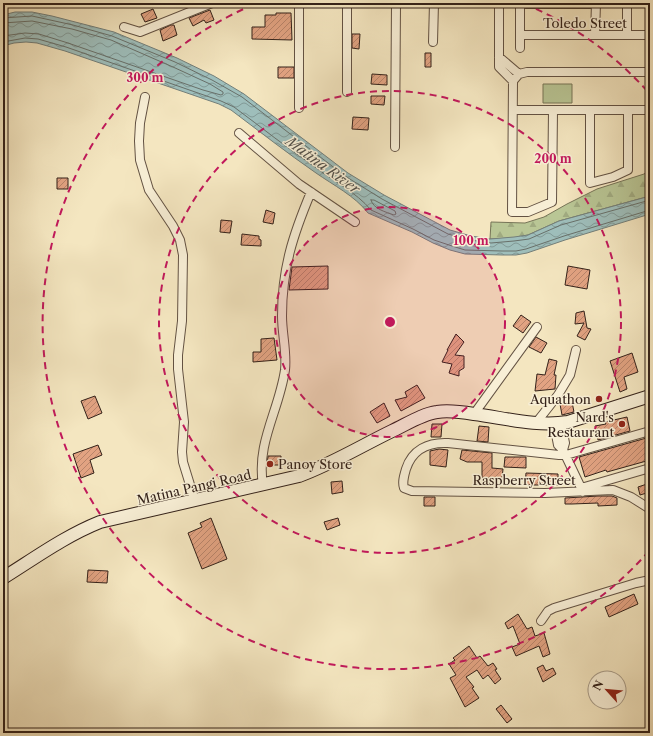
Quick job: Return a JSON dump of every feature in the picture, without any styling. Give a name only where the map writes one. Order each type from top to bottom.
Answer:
[{"type":"street","points":[[124,27],[140,32],[212,3]]},
{"type":"street","points":[[298,108],[299,3]]},
{"type":"street","points":[[347,3],[347,92]]},
{"type":"street","points":[[395,147],[396,3]]},
{"type":"street","points":[[433,42],[434,3]]},
{"type":"street","points":[[499,3],[499,56],[516,77],[513,110],[512,212],[528,212],[552,202],[553,110]]},
{"type":"street","points":[[520,48],[520,4],[596,3],[596,35]]},
{"type":"street","points":[[627,3],[627,35]]},
{"type":"street","name":"Toledo Street","points":[[520,35],[650,35]]},
{"type":"street","points":[[516,77],[527,72],[650,72]]},
{"type":"street","points":[[145,97],[140,123],[140,160],[149,190],[173,226],[180,240],[183,255],[182,321],[178,355],[178,369],[184,422],[182,452],[183,462],[195,501]]},
{"type":"street","points":[[513,110],[650,110]]},
{"type":"street","points":[[590,110],[590,183],[613,177],[628,170],[628,110]]},
{"type":"street","points":[[239,133],[283,171],[355,222]]},
{"type":"street","points":[[264,486],[261,474],[263,449],[282,386],[286,359],[282,301],[288,255],[311,192]]},
{"type":"street","points":[[474,414],[537,327]]},
{"type":"street","points":[[536,423],[558,395],[570,374],[576,350]]},
{"type":"street","name":"Matina Pangi Road","points":[[3,578],[60,542],[86,528],[112,519],[264,486],[299,476],[313,471],[424,415],[446,411],[536,423],[557,424],[568,422],[650,396]]},
{"type":"street","points":[[557,424],[564,443],[564,452],[582,490],[612,479],[650,468]]},
{"type":"street","points":[[564,452],[650,431]]},
{"type":"street","name":"Raspberry Street","points":[[564,452],[552,455],[448,443],[433,444],[421,448],[412,456],[407,465],[404,477],[404,488],[412,491],[529,493],[613,490],[624,494],[650,509]]},
{"type":"street","points":[[612,479],[613,490]]},
{"type":"street","points":[[641,503],[650,500]]},
{"type":"street","points":[[541,621],[548,611],[554,608],[650,580]]},
{"type":"green space","points":[[543,84],[572,84],[572,103],[543,103]]},
{"type":"green space","points":[[650,170],[650,196],[559,221],[528,235],[514,238],[490,239],[491,222],[525,223],[544,217],[597,189],[644,174]]},
{"type":"water","name":"Matina River","points":[[15,12],[32,12],[52,16],[114,32],[177,58],[214,76],[244,94],[348,173],[384,195],[450,230],[471,236],[490,239],[528,235],[559,221],[650,196],[650,214],[527,253],[516,255],[465,254],[450,250],[368,213],[357,201],[294,158],[231,110],[219,104],[65,51],[37,43],[14,43],[3,46],[3,15]]},
{"type":"building","points":[[153,9],[157,18],[145,22],[141,14]]},
{"type":"building","points":[[210,10],[214,20],[206,23],[204,20],[193,26],[189,18]]},
{"type":"building","points":[[276,13],[291,13],[292,40],[252,39],[252,27],[265,27],[265,15],[276,15]]},
{"type":"building","points":[[174,25],[177,35],[163,41],[160,30]]},
{"type":"building","points":[[352,34],[360,34],[359,49],[352,48]]},
{"type":"building","points":[[425,53],[431,53],[431,67],[425,67]]},
{"type":"building","points":[[278,67],[294,67],[294,78],[278,78]]},
{"type":"building","points":[[372,74],[387,75],[387,85],[371,84]]},
{"type":"building","points":[[371,96],[385,96],[384,105],[371,104]]},
{"type":"building","points":[[353,117],[369,118],[368,130],[352,129]]},
{"type":"building","points":[[57,178],[68,178],[68,189],[57,189]]},
{"type":"building","points":[[266,210],[275,213],[273,224],[263,222]]},
{"type":"building","points":[[221,220],[232,221],[230,233],[220,232]]},
{"type":"building","points":[[242,234],[259,236],[261,246],[241,245]]},
{"type":"building","points":[[328,266],[328,289],[289,290],[292,267]]},
{"type":"building","points":[[568,266],[590,270],[587,289],[565,285]]},
{"type":"building","points":[[584,311],[587,328],[591,329],[585,340],[577,336],[584,323],[575,324],[576,313]]},
{"type":"building","points":[[521,315],[531,322],[523,333],[513,326]]},
{"type":"building","points":[[456,334],[464,342],[455,355],[464,356],[464,368],[459,371],[459,376],[449,373],[452,364],[442,362]]},
{"type":"building","points":[[536,337],[547,343],[541,353],[529,347]]},
{"type":"building","points":[[274,338],[277,360],[253,362],[253,352],[261,352],[261,339]]},
{"type":"building","points":[[632,353],[638,372],[624,377],[627,389],[620,392],[610,361]]},
{"type":"building","points":[[549,359],[557,361],[554,375],[556,375],[555,389],[535,391],[537,374],[545,375]]},
{"type":"building","points":[[417,385],[425,398],[401,411],[395,400],[407,397],[405,392]]},
{"type":"building","points":[[95,396],[102,413],[88,419],[81,401]]},
{"type":"building","points":[[572,402],[574,412],[562,415],[560,404]]},
{"type":"building","points":[[384,403],[390,416],[377,423],[370,412]]},
{"type":"building","points":[[627,417],[630,431],[598,440],[595,426]]},
{"type":"building","points":[[432,424],[442,424],[441,437],[431,437]]},
{"type":"building","points":[[479,426],[489,427],[488,442],[477,441]]},
{"type":"building","points":[[650,437],[650,460],[607,472],[606,470],[585,477],[579,457]]},
{"type":"building","points":[[98,445],[102,455],[90,460],[94,473],[81,478],[73,454]]},
{"type":"building","points":[[439,449],[448,450],[446,467],[430,465],[430,451]]},
{"type":"building","points":[[462,450],[492,453],[492,468],[503,469],[502,479],[482,478],[482,462],[467,462],[460,459]]},
{"type":"building","points":[[268,456],[281,456],[281,465],[267,465]]},
{"type":"building","points":[[505,457],[526,457],[526,468],[504,467]]},
{"type":"building","points":[[526,473],[558,474],[558,485],[525,485]]},
{"type":"building","points":[[342,481],[343,492],[332,494],[331,482]]},
{"type":"building","points":[[650,483],[650,492],[640,495],[638,487]]},
{"type":"building","points":[[612,496],[617,498],[617,505],[598,506],[598,503],[565,504],[565,498]]},
{"type":"building","points":[[424,497],[435,497],[435,506],[424,506]]},
{"type":"building","points":[[211,518],[227,559],[202,569],[188,533],[202,527],[200,523]]},
{"type":"building","points":[[338,518],[340,525],[327,530],[324,522]]},
{"type":"building","points":[[88,570],[108,571],[107,583],[87,582]]},
{"type":"building","points":[[634,594],[638,604],[609,617],[605,607]]},
{"type":"building","points":[[518,614],[527,629],[532,627],[535,636],[544,633],[550,654],[543,657],[539,646],[516,656],[512,647],[520,644],[513,626],[508,629],[505,623]]},
{"type":"building","points":[[469,646],[477,658],[480,656],[488,666],[493,663],[497,669],[495,670],[501,679],[495,684],[488,675],[483,679],[477,670],[466,677],[474,687],[472,688],[479,698],[465,707],[450,678],[456,675],[449,664],[455,660],[453,658]]},
{"type":"building","points":[[543,665],[546,671],[553,668],[556,674],[543,682],[537,668]]},
{"type":"building","points":[[501,705],[512,719],[507,723],[496,709]]},
{"type":"place","name":"Aquathon","points":[[599,399]]},
{"type":"place","name":"Nard's Restaurant","points":[[622,424]]},
{"type":"place","name":"Panoy Store","points":[[270,464]]}]
